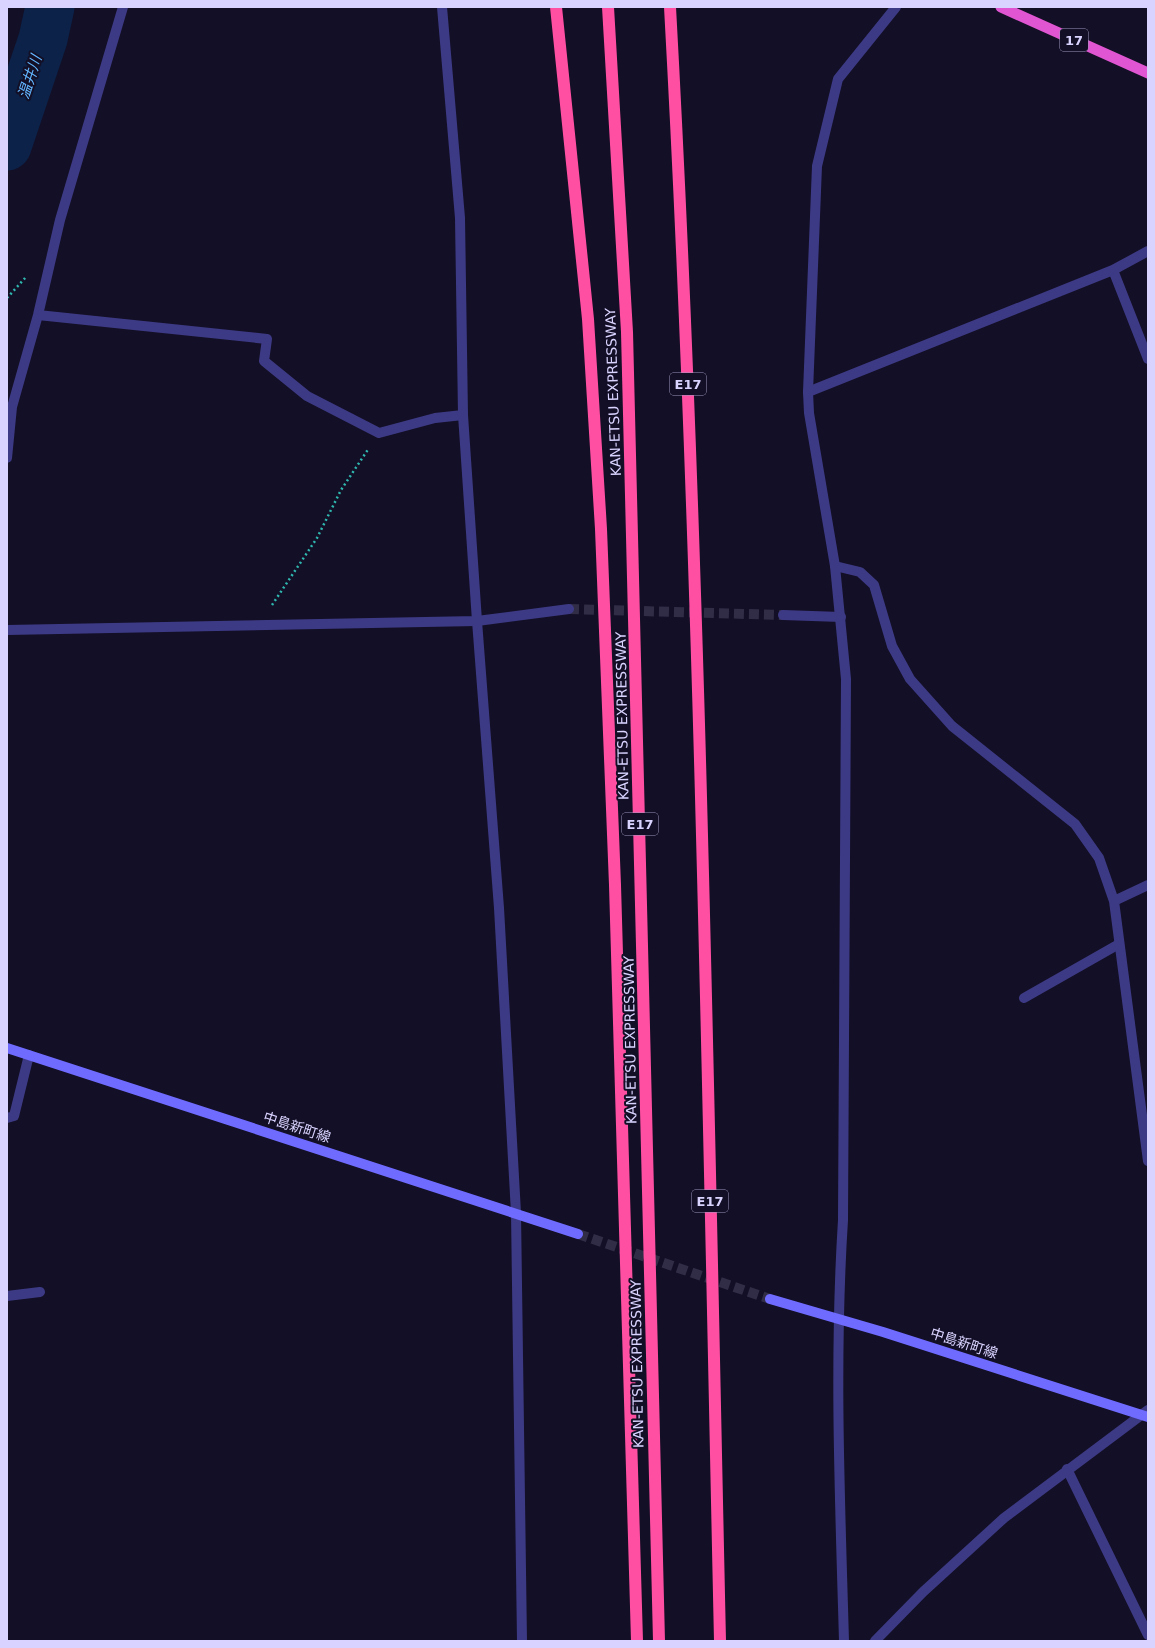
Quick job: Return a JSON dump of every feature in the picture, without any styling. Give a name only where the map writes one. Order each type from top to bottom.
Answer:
[{"type":"highway","points":[[556,7],[588,320],[601,529],[615,885],[637,1641]]},
{"type":"highway","name":"KAN-ETSU EXPRESSWAY","points":[[608,7],[627,332],[658,1641]]},
{"type":"highway","name":"E17","points":[[670,7],[686,332],[701,753],[720,1641]]},
{"type":"highway","name":"17","points":[[1001,7],[1148,73]]},
{"type":"main road","name":"中島新町線","points":[[7,1048],[578,1234]]},
{"type":"main road","name":"中島新町線","points":[[770,1299],[883,1332],[1146,1414]]},
{"type":"street","points":[[7,458],[12,407],[38,315],[60,220],[123,7]]},
{"type":"street","points":[[442,7],[460,218],[463,414],[499,908],[516,1213],[522,1641]]},
{"type":"street","points":[[844,1641],[838,1320],[842,1220],[846,687],[841,617],[835,566],[809,413],[808,392],[817,166],[838,79],[896,7]]},
{"type":"street","points":[[808,392],[1113,270],[1148,251]]},
{"type":"street","points":[[1113,270],[1148,359]]},
{"type":"street","points":[[38,315],[267,339],[264,361],[307,396],[379,433],[435,418],[463,414]]},
{"type":"street","points":[[835,566],[860,572],[874,585],[892,646],[910,679],[952,726],[1075,824],[1099,858],[1114,900],[1148,1161]]},
{"type":"street","points":[[7,630],[477,621],[569,609]]},
{"type":"street","points":[[783,615],[841,617]]},
{"type":"street","points":[[1114,900],[1148,885]]},
{"type":"street","points":[[1024,998],[1119,944]]},
{"type":"street","points":[[7,1118],[14,1116],[29,1055]]},
{"type":"street","points":[[7,1296],[40,1292]]},
{"type":"street","points":[[875,1641],[923,1592],[1004,1518],[1067,1469],[1146,1414]]},
{"type":"street","points":[[1067,1469],[1148,1635]]},
{"type":"path","points":[[258,625],[317,538],[341,490],[379,433]]},
{"type":"waterway","name":"温井川","points":[[7,146],[43,39],[50,7]]},
{"type":"tunnel","points":[[569,609],[783,615]]},
{"type":"tunnel","points":[[578,1234],[770,1299]]}]
